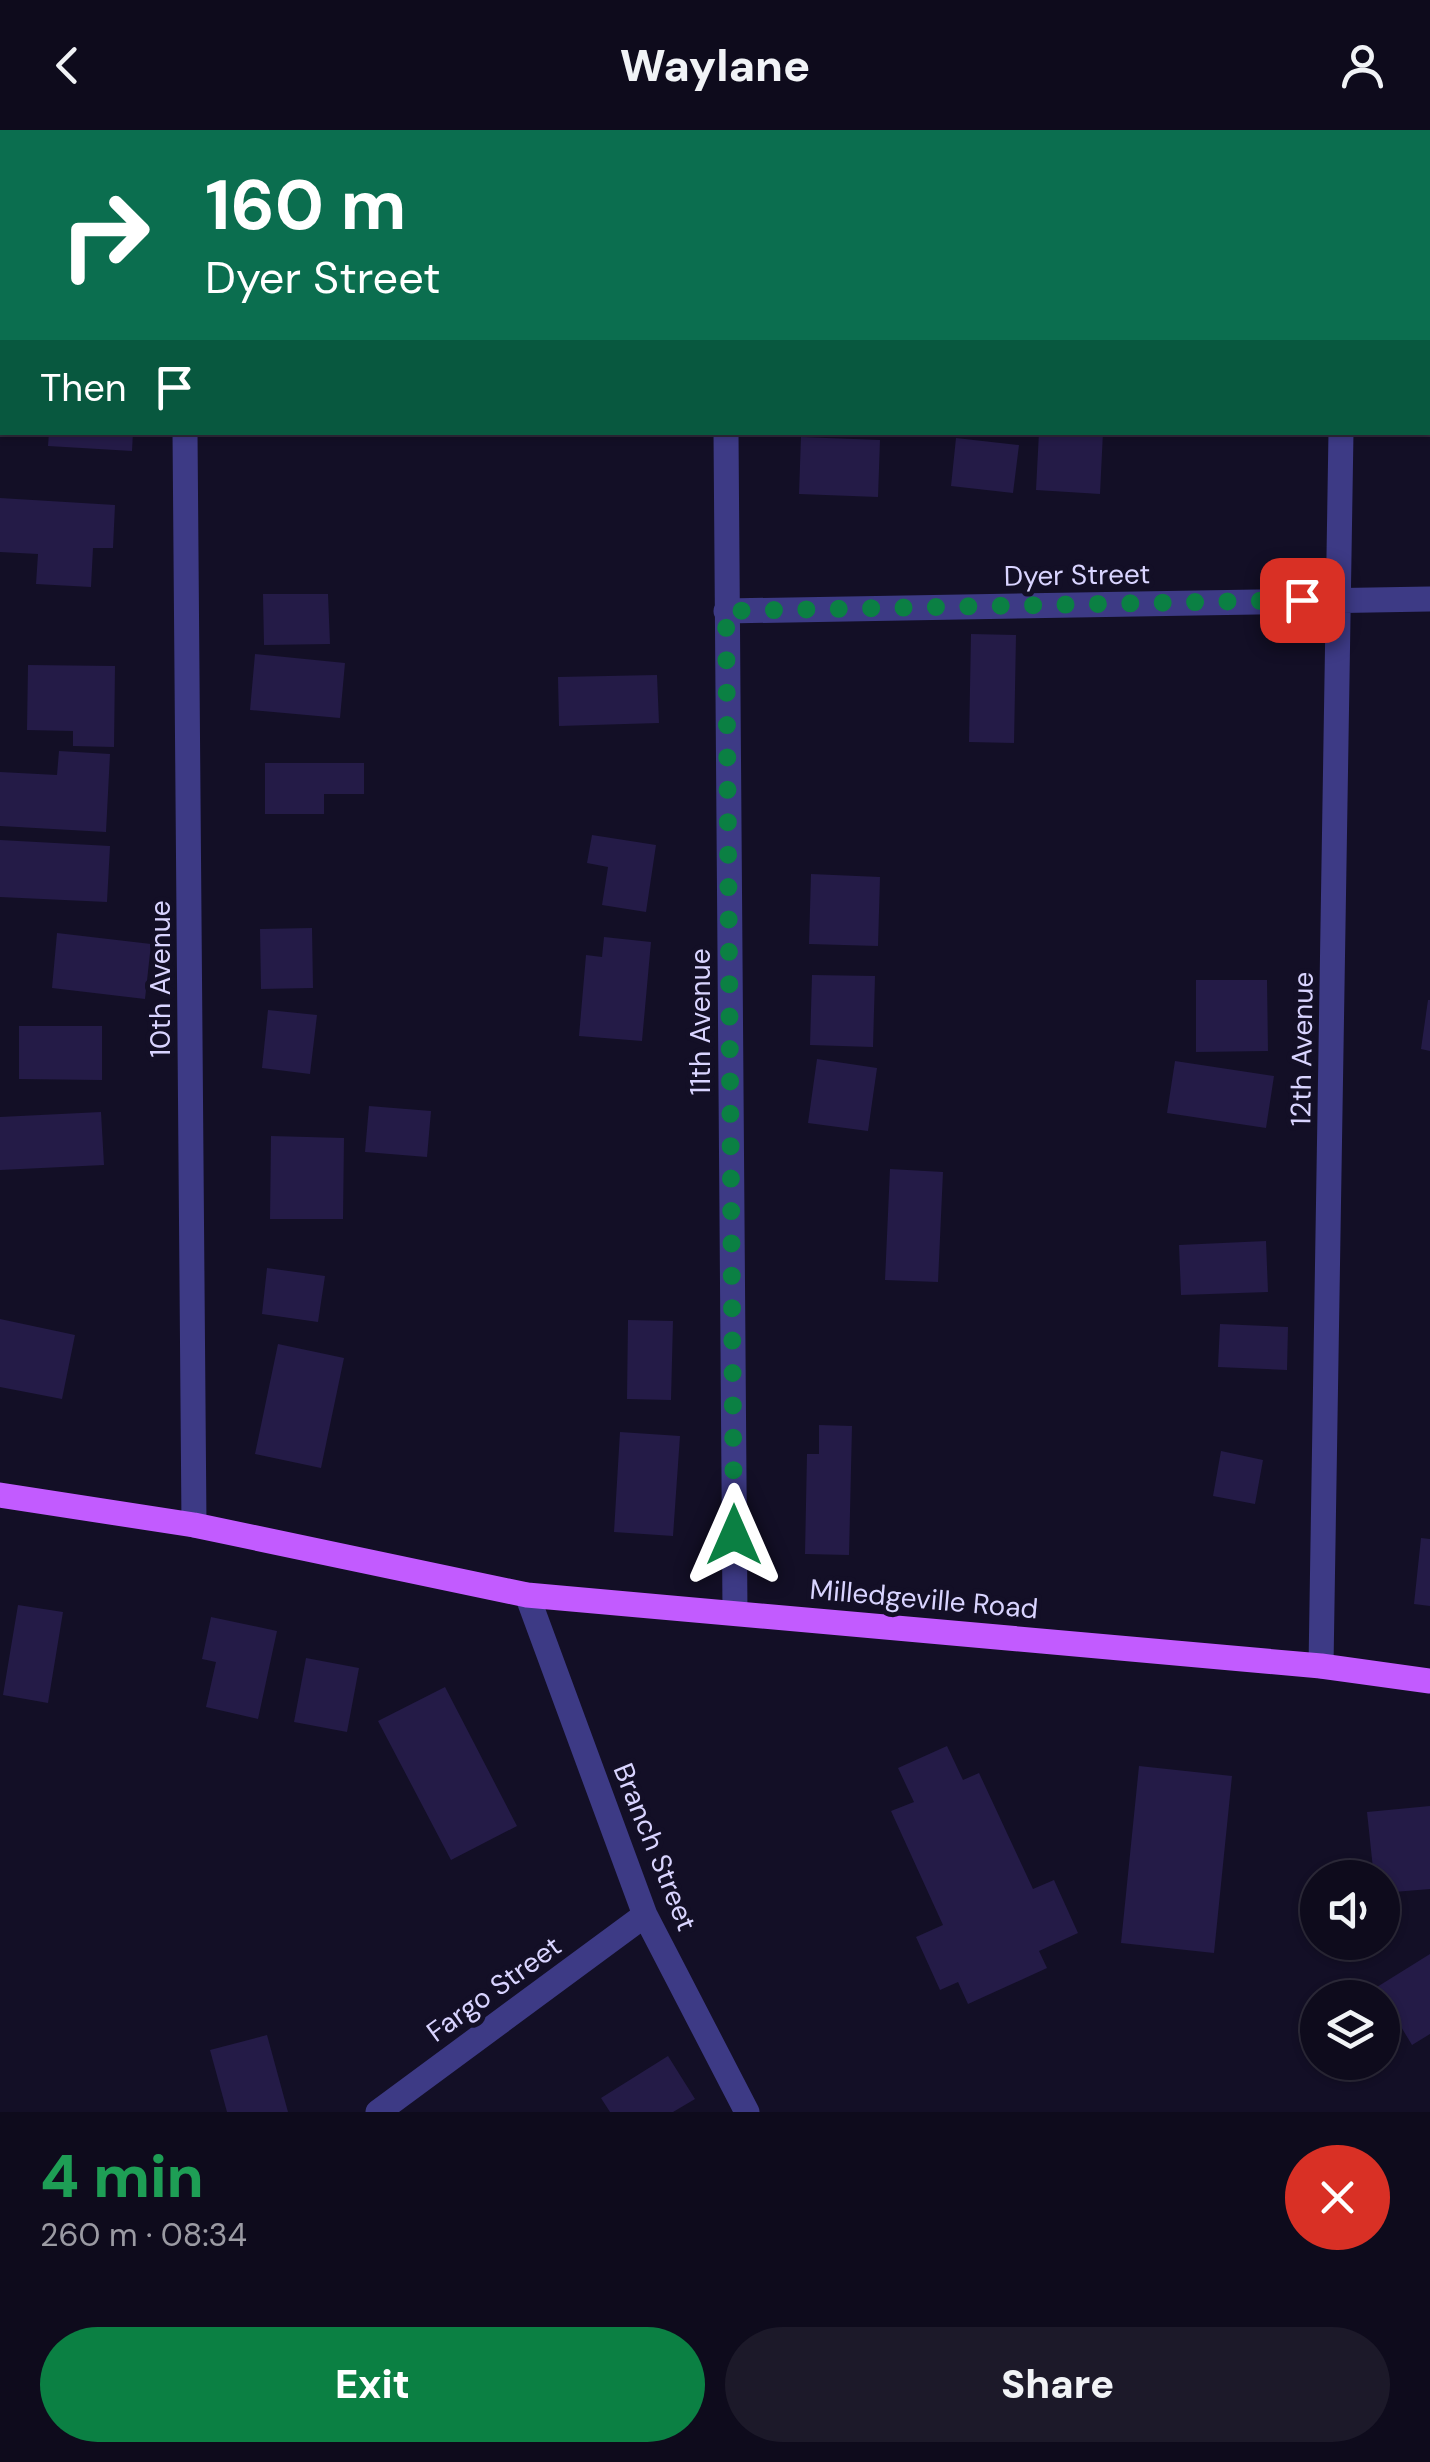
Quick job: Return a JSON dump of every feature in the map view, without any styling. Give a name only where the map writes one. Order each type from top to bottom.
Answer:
[{"type":"main road","name":"Milledgeville Road","points":[[0,1496],[194,1525],[528,1595],[1321,1666],[1430,1682]]},
{"type":"street","name":"10th Avenue","points":[[185,435],[194,1525]]},
{"type":"street","name":"11th Avenue","points":[[726,435],[735,1612]]},
{"type":"street","name":"12th Avenue","points":[[1321,1666],[1341,435]]},
{"type":"street","name":"Dyer Street","points":[[726,611],[1430,599]]},
{"type":"street","name":"Branch Street","points":[[528,1595],[645,1915],[746,2112]]},
{"type":"street","name":"Fargo Street","points":[[378,2112],[645,1915]]},
{"type":"building","points":[[49,435],[133,435],[132,451],[48,446]]},
{"type":"building","points":[[1039,435],[1103,435],[1100,494],[1036,490]]},
{"type":"building","points":[[801,437],[880,440],[878,497],[799,494]]},
{"type":"building","points":[[956,438],[1019,445],[1013,493],[951,486]]},
{"type":"building","points":[[0,498],[115,505],[113,548],[93,548],[91,587],[36,584],[38,554],[0,552]]},
{"type":"building","points":[[263,594],[328,594],[330,644],[264,645]]},
{"type":"building","points":[[971,634],[1016,635],[1014,743],[969,742]]},
{"type":"building","points":[[255,654],[345,663],[340,718],[250,710]]},
{"type":"building","points":[[28,665],[115,666],[114,747],[73,746],[73,731],[27,730]]},
{"type":"building","points":[[657,675],[659,723],[559,726],[558,677]]},
{"type":"building","points":[[59,751],[110,754],[106,832],[0,826],[0,772],[57,775]]},
{"type":"building","points":[[265,763],[364,763],[364,794],[324,794],[324,814],[265,814]]},
{"type":"building","points":[[592,835],[656,845],[646,912],[602,905],[608,867],[587,863]]},
{"type":"building","points":[[0,840],[110,846],[107,902],[0,897]]},
{"type":"building","points":[[811,874],[880,877],[878,946],[809,944]]},
{"type":"building","points":[[312,928],[313,988],[261,989],[260,929]]},
{"type":"building","points":[[57,933],[151,944],[145,999],[52,988]]},
{"type":"building","points":[[604,937],[651,942],[642,1041],[579,1036],[586,955],[602,957]]},
{"type":"building","points":[[812,975],[875,976],[873,1047],[810,1045]]},
{"type":"building","points":[[1196,980],[1267,980],[1268,1051],[1196,1052]]},
{"type":"building","points":[[1430,1000],[1430,1051],[1421,1049]]},
{"type":"building","points":[[268,1010],[317,1015],[310,1074],[262,1068]]},
{"type":"building","points":[[19,1026],[102,1026],[102,1080],[19,1079]]},
{"type":"building","points":[[817,1059],[877,1068],[868,1131],[808,1123]]},
{"type":"building","points":[[1175,1061],[1274,1076],[1266,1128],[1167,1113]]},
{"type":"building","points":[[369,1106],[431,1111],[427,1157],[365,1152]]},
{"type":"building","points":[[101,1112],[104,1165],[0,1170],[0,1117]]},
{"type":"building","points":[[271,1136],[344,1138],[343,1219],[270,1219]]},
{"type":"building","points":[[890,1169],[943,1172],[938,1282],[885,1280]]},
{"type":"building","points":[[1266,1241],[1268,1292],[1181,1295],[1179,1245]]},
{"type":"building","points":[[267,1268],[325,1276],[318,1322],[262,1314]]},
{"type":"building","points":[[0,1319],[75,1335],[62,1399],[0,1387]]},
{"type":"building","points":[[628,1320],[673,1321],[671,1400],[627,1399]]},
{"type":"building","points":[[1220,1324],[1288,1327],[1287,1370],[1218,1367]]},
{"type":"building","points":[[278,1344],[344,1358],[321,1468],[255,1454]]},
{"type":"building","points":[[819,1425],[852,1426],[849,1555],[805,1554],[807,1454],[819,1454]]},
{"type":"building","points":[[620,1432],[680,1436],[673,1536],[614,1532]]},
{"type":"building","points":[[1221,1451],[1263,1460],[1255,1504],[1213,1496]]},
{"type":"building","points":[[1421,1538],[1430,1539],[1430,1606],[1414,1604]]},
{"type":"building","points":[[18,1605],[63,1612],[48,1703],[3,1695]]},
{"type":"building","points":[[211,1617],[277,1631],[258,1719],[206,1707],[216,1662],[202,1659]]},
{"type":"building","points":[[306,1658],[359,1668],[347,1732],[294,1722]]},
{"type":"building","points":[[445,1687],[517,1826],[451,1860],[378,1721]]},
{"type":"building","points":[[947,1746],[963,1780],[979,1773],[1033,1889],[1054,1880],[1078,1933],[1039,1951],[1047,1968],[968,2004],[958,1982],[940,1990],[916,1937],[943,1925],[891,1811],[914,1802],[898,1768]]},
{"type":"building","points":[[1139,1766],[1232,1776],[1214,1953],[1121,1943]]},
{"type":"building","points":[[1430,1806],[1430,1889],[1400,1892],[1400,1860],[1372,1860],[1367,1812]]},
{"type":"building","points":[[1430,1954],[1430,2034],[1412,2045],[1400,2025],[1400,1980],[1388,1980]]},
{"type":"building","points":[[267,2035],[288,2112],[227,2112],[210,2050]]},
{"type":"building","points":[[668,2056],[695,2099],[673,2112],[610,2112],[601,2098]]},
{"type":"route","points":[[734,1535],[726,611],[1302,600]]}]
